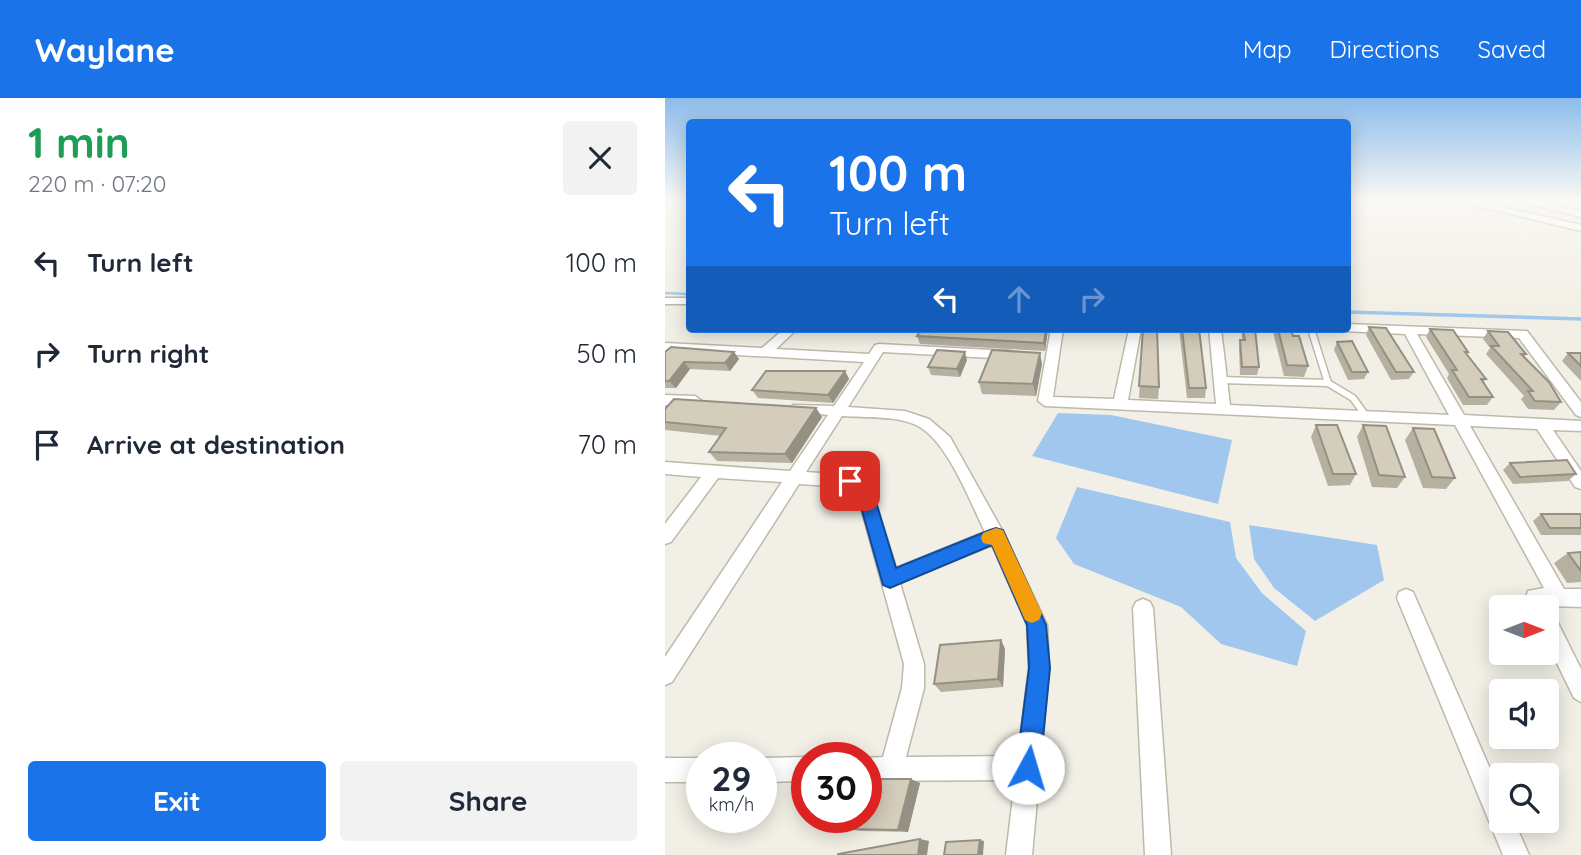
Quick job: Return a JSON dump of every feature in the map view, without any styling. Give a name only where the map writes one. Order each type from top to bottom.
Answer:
[{"type":"street","points":[[665,301],[686,301]]},
{"type":"street","points":[[1351,328],[1523,334],[1581,412]]},
{"type":"street","points":[[1409,330],[1557,595]]},
{"type":"street","points":[[765,352],[786,333]]},
{"type":"street","points":[[1054,333],[1039,357],[1045,401],[1581,426]]},
{"type":"street","points":[[1120,404],[1134,333]]},
{"type":"street","points":[[1215,333],[1224,409]]},
{"type":"street","points":[[665,347],[872,358]]},
{"type":"street","points":[[665,675],[879,348],[1039,357]]},
{"type":"street","points":[[665,400],[718,403]]},
{"type":"street","points":[[785,407],[899,415],[924,423],[945,441],[996,535],[1037,625],[1039,668],[1019,855]]},
{"type":"street","points":[[1541,424],[1581,483]]},
{"type":"street","points":[[665,468],[850,481],[864,489],[914,664],[913,688],[891,769]]},
{"type":"street","points":[[665,537],[714,471]]},
{"type":"street","points":[[890,579],[996,535]]},
{"type":"street","points":[[1406,598],[1489,793]]},
{"type":"street","points":[[1559,598],[1581,598]]},
{"type":"street","points":[[1143,608],[1158,855]]},
{"type":"street","points":[[1559,646],[1581,691]]},
{"type":"street","points":[[882,769],[1028,768]]},
{"type":"street","points":[[665,770],[686,770]]},
{"type":"street","points":[[1506,833],[1516,855]]},
{"type":"lane","points":[[1312,333],[1328,383]]},
{"type":"lane","points":[[1221,380],[1328,383],[1353,398],[1366,416]]},
{"type":"water","points":[[1058,413],[1111,415],[1232,440],[1218,504],[1032,456]]},
{"type":"water","points":[[1077,487],[1230,522],[1236,558],[1262,593],[1306,631],[1297,666],[1221,644],[1181,607],[1074,564],[1056,538]]},
{"type":"water","points":[[1249,525],[1377,545],[1384,580],[1315,621],[1274,588],[1254,559]]},
{"type":"building","points":[[1369,327],[1386,328],[1414,372],[1396,372]]},
{"type":"building","points":[[1430,329],[1453,330],[1468,352],[1465,352],[1486,379],[1481,379],[1493,397],[1469,397],[1452,370],[1457,370]]},
{"type":"building","points":[[1488,331],[1508,332],[1526,354],[1521,354],[1549,382],[1561,402],[1535,401],[1528,391],[1533,391],[1491,346],[1499,346]]},
{"type":"building","points":[[919,333],[1045,333],[1044,343],[917,336]]},
{"type":"building","points":[[1143,333],[1157,333],[1159,387],[1139,386]]},
{"type":"building","points":[[1182,333],[1199,333],[1206,388],[1189,388]]},
{"type":"building","points":[[1244,333],[1255,333],[1259,367],[1242,367],[1240,340],[1245,340]]},
{"type":"building","points":[[1279,333],[1299,336],[1308,366],[1287,365]]},
{"type":"building","points":[[1352,341],[1368,372],[1352,372],[1337,342]]},
{"type":"building","points":[[671,347],[734,352],[725,363],[684,362],[669,381],[665,381],[665,352]]},
{"type":"building","points":[[937,350],[965,352],[957,369],[928,367]]},
{"type":"building","points":[[992,350],[1040,353],[1033,384],[979,382]]},
{"type":"building","points":[[1568,353],[1581,353],[1581,366]]},
{"type":"building","points":[[766,371],[845,371],[828,395],[752,390]]},
{"type":"building","points":[[674,399],[816,408],[785,454],[709,452],[726,428],[665,422],[665,409]]},
{"type":"building","points":[[1316,425],[1337,425],[1356,474],[1333,474]]},
{"type":"building","points":[[1363,425],[1386,426],[1405,477],[1379,475]]},
{"type":"building","points":[[1413,428],[1434,429],[1455,478],[1432,477]]},
{"type":"building","points":[[1567,460],[1576,474],[1520,477],[1510,463]]},
{"type":"building","points":[[1541,514],[1581,514],[1581,528],[1550,528]]},
{"type":"building","points":[[1581,552],[1581,571],[1568,553]]},
{"type":"building","points":[[1001,640],[998,679],[934,684],[940,645]]},
{"type":"building","points":[[882,779],[911,779],[898,830],[882,830]]},
{"type":"building","points":[[920,839],[918,855],[838,855],[838,854]]},
{"type":"building","points":[[980,840],[978,855],[944,855],[946,842]]},
{"type":"waterway","points":[[665,293],[686,294]]},
{"type":"waterway","points":[[1351,312],[1581,319]]},
{"type":"slow traffic","points":[[989,538],[996,535],[1032,613]]},
{"type":"route","points":[[850,481],[864,489],[890,579],[996,535],[1037,625],[1039,668],[1028,768]]}]
